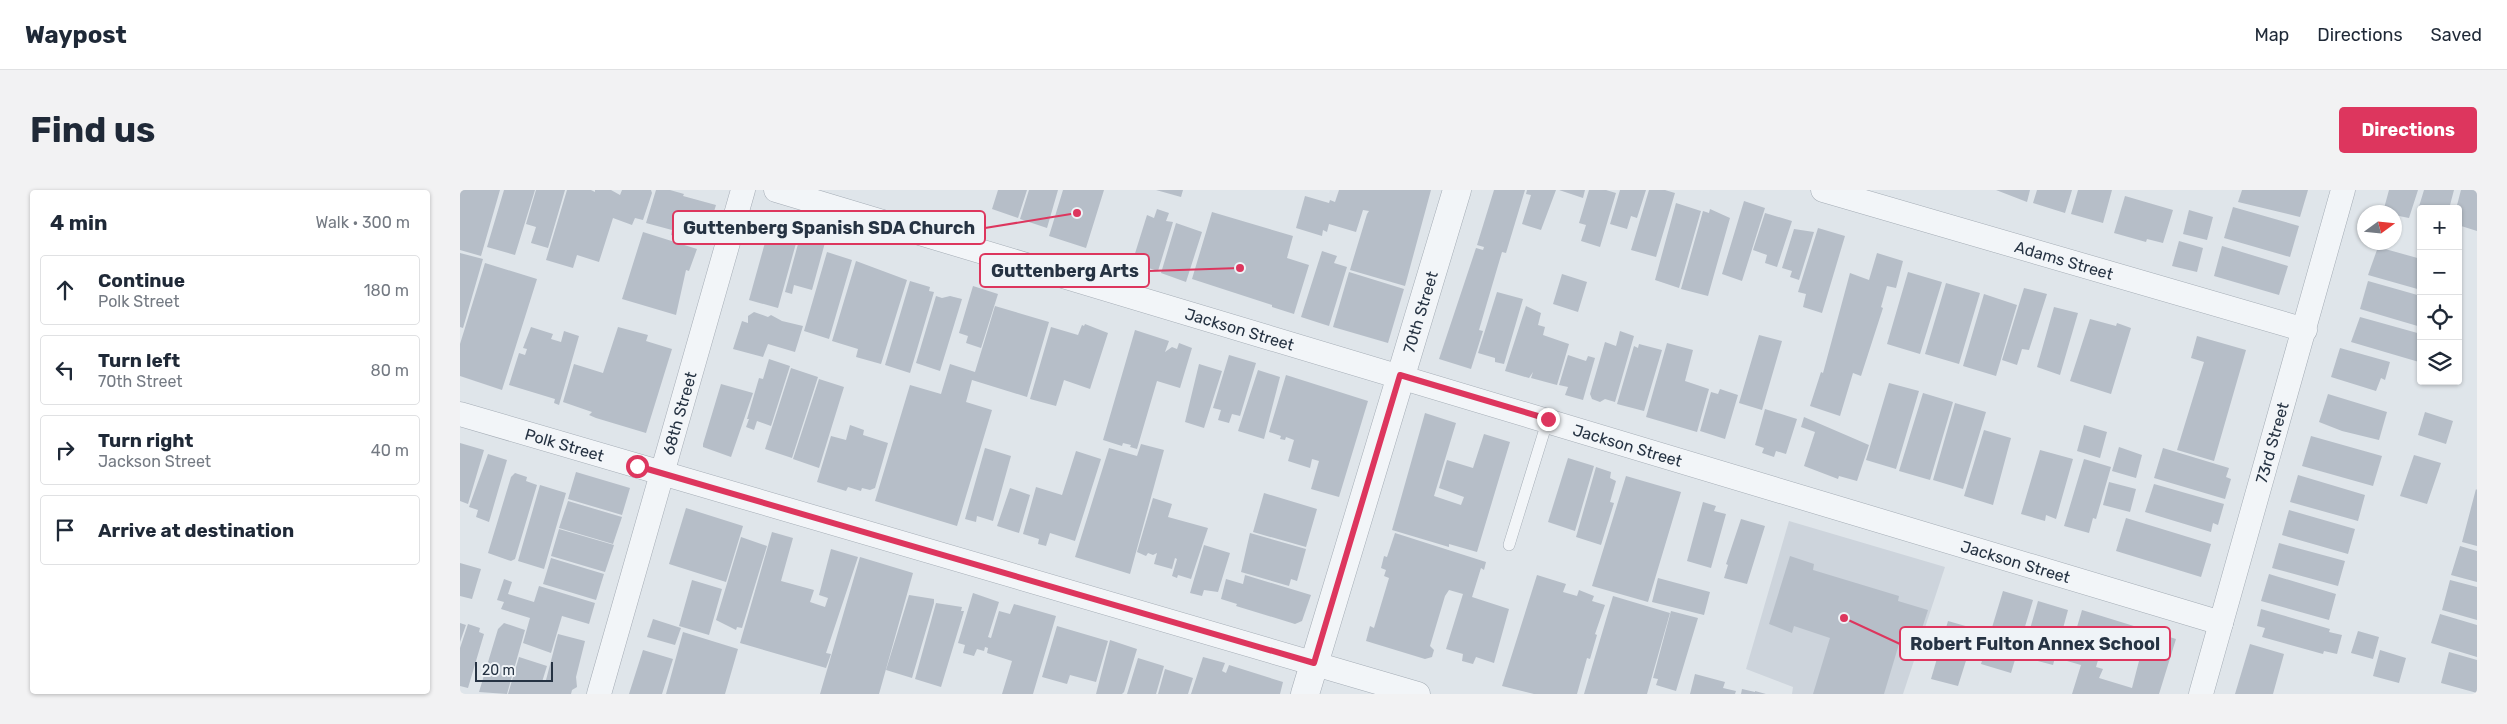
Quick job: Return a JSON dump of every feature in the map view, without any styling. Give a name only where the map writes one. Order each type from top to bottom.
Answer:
[{"type":"street","name":"68th Street","points":[[599,694],[743,190]]},
{"type":"street","name":"Jackson Street","points":[[776,190],[1548,419],[2221,623]]},
{"type":"street","name":"70th Street","points":[[1305,694],[1457,190]]},
{"type":"street","name":"Adams Street","points":[[1823,190],[2305,330]]},
{"type":"street","name":"73rd Street","points":[[2201,694],[2343,190]]},
{"type":"street","name":"Polk Street","points":[[460,414],[1418,694]]},
{"type":"lane","points":[[1509,545],[1548,419]]},
{"type":"shaded area","points":[[1789,521],[1945,567],[1903,694],[1792,694],[1793,687],[1746,669]]},
{"type":"building","points":[[460,190],[500,190],[481,256],[460,250]]},
{"type":"building","points":[[504,190],[535,190],[515,255],[487,247]]},
{"type":"building","points":[[536,190],[565,190],[548,248],[531,243],[536,227],[526,224]]},
{"type":"building","points":[[567,190],[591,190],[595,192],[595,190],[611,190],[620,195],[622,190],[651,190],[652,193],[643,220],[635,218],[632,225],[613,218],[599,262],[577,255],[573,268],[546,260]]},
{"type":"building","points":[[656,190],[670,190],[684,194],[683,196],[716,205],[704,245],[671,235],[672,230],[646,223]]},
{"type":"building","points":[[998,190],[1027,190],[1018,218],[992,209]]},
{"type":"building","points":[[1029,190],[1058,190],[1047,228],[1020,219]]},
{"type":"building","points":[[1063,190],[1104,190],[1086,248],[1049,236]]},
{"type":"building","points":[[1156,190],[1183,190],[1181,197]]},
{"type":"building","points":[[1339,190],[1431,190],[1405,286],[1350,270],[1369,211],[1363,210],[1356,232],[1329,224],[1327,232],[1323,230],[1322,236],[1296,228],[1305,196],[1329,203],[1330,200],[1335,202]]},
{"type":"building","points":[[1494,190],[1525,190],[1506,253],[1502,252],[1479,330],[1483,331],[1471,369],[1439,359],[1476,248],[1483,250],[1484,247],[1477,245]]},
{"type":"building","points":[[1527,190],[1556,190],[1541,230],[1522,224],[1531,195],[1526,194]]},
{"type":"building","points":[[1559,190],[1585,190],[1583,198]]},
{"type":"building","points":[[1589,190],[1606,190],[1616,193],[1600,247],[1581,241],[1586,225],[1579,223]]},
{"type":"building","points":[[1620,190],[1646,190],[1637,218],[1631,216],[1627,229],[1610,224]]},
{"type":"building","points":[[1649,190],[1665,190],[1675,193],[1656,257],[1631,250]]},
{"type":"building","points":[[1996,190],[2030,190],[2027,202]]},
{"type":"building","points":[[2037,190],[2072,190],[2065,213],[2033,203]]},
{"type":"building","points":[[2078,190],[2112,190],[2103,223],[2071,214]]},
{"type":"building","points":[[2242,190],[2308,190],[2300,217],[2238,202]]},
{"type":"building","points":[[2389,190],[2418,190],[2409,218],[2402,217],[2402,205],[2385,205]]},
{"type":"building","points":[[2424,190],[2454,190],[2450,205],[2419,205]]},
{"type":"building","points":[[2461,190],[2477,190],[2477,231],[2462,226],[2462,205],[2457,205]]},
{"type":"building","points":[[2125,196],[2173,210],[2163,243],[2147,239],[2146,242],[2114,233]]},
{"type":"building","points":[[1744,201],[1765,208],[1742,281],[1722,274]]},
{"type":"building","points":[[1676,203],[1701,211],[1679,288],[1655,280]]},
{"type":"building","points":[[2233,207],[2299,226],[2290,257],[2224,238]]},
{"type":"building","points":[[1157,209],[1169,213],[1166,221],[1173,222],[1158,271],[1132,263],[1147,215],[1154,218]]},
{"type":"building","points":[[1710,209],[1730,218],[1708,296],[1681,289],[1703,211],[1709,213]]},
{"type":"building","points":[[2189,210],[2213,217],[2207,240],[2183,234]]},
{"type":"building","points":[[1212,212],[1293,236],[1287,258],[1309,265],[1294,314],[1192,279]]},
{"type":"building","points":[[1765,213],[1792,221],[1777,267],[1765,263],[1767,255],[1753,250]]},
{"type":"building","points":[[771,221],[800,229],[778,308],[749,300]]},
{"type":"building","points":[[1176,223],[1202,232],[1186,282],[1161,273]]},
{"type":"building","points":[[1818,228],[1845,236],[1822,313],[1803,307],[1806,294],[1798,292]]},
{"type":"building","points":[[1794,229],[1814,232],[1799,280],[1790,277],[1792,271],[1782,268]]},
{"type":"building","points":[[643,232],[697,249],[689,271],[686,270],[676,315],[622,299]]},
{"type":"building","points":[[808,234],[826,239],[812,290],[794,285],[792,294],[785,292],[798,244],[805,245]]},
{"type":"building","points":[[2179,241],[2203,248],[2197,272],[2172,266]]},
{"type":"building","points":[[2222,246],[2288,266],[2279,295],[2214,276]]},
{"type":"building","points":[[2377,250],[2389,250],[2417,258],[2417,289],[2368,275]]},
{"type":"building","points":[[1322,251],[1337,256],[1334,263],[1347,267],[1329,326],[1301,317]]},
{"type":"building","points":[[827,252],[852,260],[829,339],[804,331]]},
{"type":"building","points":[[460,253],[483,259],[463,328],[460,327]]},
{"type":"building","points":[[1877,253],[1903,261],[1896,288],[1887,286],[1881,307],[1883,308],[1861,376],[1853,373],[1840,416],[1810,406],[1821,372],[1823,373],[1850,273],[1869,280]]},
{"type":"building","points":[[856,261],[907,280],[881,364],[856,357],[858,349],[832,341]]},
{"type":"building","points":[[485,263],[537,279],[502,390],[460,376],[460,344]]},
{"type":"building","points":[[1349,272],[1404,289],[1388,343],[1333,327]]},
{"type":"building","points":[[1908,272],[1942,282],[1920,354],[1887,344]]},
{"type":"building","points":[[1562,274],[1587,282],[1578,312],[1553,304]]},
{"type":"building","points":[[910,281],[930,287],[929,291],[934,292],[910,373],[885,365]]},
{"type":"building","points":[[2368,281],[2417,295],[2417,326],[2360,309]]},
{"type":"building","points":[[1946,283],[1980,293],[1959,364],[1925,354]]},
{"type":"building","points":[[973,286],[998,294],[981,348],[966,343],[968,336],[959,333]]},
{"type":"building","points":[[2024,288],[2047,294],[2029,350],[2022,349],[2017,365],[2002,360]]},
{"type":"building","points":[[1497,292],[1523,299],[1504,364],[1495,362],[1495,358],[1478,353]]},
{"type":"building","points":[[1984,294],[2017,305],[1996,376],[1963,366]]},
{"type":"building","points":[[936,296],[942,298],[950,296],[962,299],[940,371],[916,363]]},
{"type":"building","points":[[995,306],[1049,322],[1027,397],[972,380],[966,402],[992,410],[957,526],[875,501],[910,385],[941,394],[950,364],[975,372]]},
{"type":"building","points":[[1526,306],[1541,313],[1538,325],[1545,327],[1543,335],[1569,344],[1557,385],[1531,378],[1533,372],[1529,378],[1505,371]]},
{"type":"building","points":[[2054,307],[2078,313],[2060,375],[2037,367]]},
{"type":"building","points":[[754,312],[768,317],[771,315],[782,321],[803,326],[795,352],[768,344],[763,357],[733,349],[742,321],[748,323],[748,316]]},
{"type":"building","points":[[2360,317],[2417,333],[2417,361],[2351,342]]},
{"type":"building","points":[[2090,319],[2116,326],[2117,323],[2131,328],[2111,394],[2070,381]]},
{"type":"building","points":[[1085,324],[1108,333],[1090,389],[1064,380],[1056,406],[1030,399],[1051,327],[1078,335],[1082,325],[1084,326]]},
{"type":"building","points":[[531,327],[553,334],[551,339],[561,342],[564,331],[579,336],[559,405],[554,403],[555,399],[509,385],[519,353],[525,355],[527,349],[523,348]]},
{"type":"building","points":[[618,327],[648,335],[646,341],[672,349],[646,433],[596,418],[589,415],[592,412],[563,402],[574,364],[603,373]]},
{"type":"building","points":[[1135,330],[1169,341],[1165,352],[1172,347],[1177,349],[1179,343],[1192,348],[1180,388],[1157,381],[1137,449],[1130,447],[1131,445],[1123,443],[1122,446],[1103,440]]},
{"type":"building","points":[[1620,331],[1634,336],[1615,402],[1605,399],[1600,402],[1592,399],[1590,394],[1605,342],[1616,346]]},
{"type":"building","points":[[1759,335],[1782,341],[1762,410],[1739,403]]},
{"type":"building","points":[[2197,336],[2246,350],[2214,461],[2177,450],[2204,362],[2191,358]]},
{"type":"building","points":[[1667,343],[1693,350],[1685,381],[1709,389],[1697,432],[1646,417]]},
{"type":"building","points":[[1639,344],[1662,350],[1644,411],[1617,404],[1634,346],[1638,348]]},
{"type":"building","points":[[2340,348],[2390,362],[2385,380],[2381,378],[2376,391],[2331,377]]},
{"type":"building","points":[[1229,355],[1256,363],[1240,416],[1232,414],[1229,423],[1218,420],[1221,410],[1213,408]]},
{"type":"building","points":[[1568,355],[1586,361],[1588,356],[1595,358],[1583,400],[1565,395],[1568,387],[1559,385]]},
{"type":"building","points":[[769,359],[790,366],[771,426],[757,421],[754,430],[746,427],[749,419],[747,419],[759,378],[763,379]]},
{"type":"building","points":[[1199,364],[1222,371],[1204,428],[1185,422]]},
{"type":"building","points":[[791,368],[818,377],[792,458],[765,449]]},
{"type":"building","points":[[1258,370],[1280,377],[1264,439],[1238,431]]},
{"type":"building","points":[[1286,375],[1368,401],[1339,497],[1311,489],[1319,461],[1312,459],[1310,468],[1288,461],[1294,440],[1286,437],[1285,440],[1280,439],[1281,436],[1269,432]]},
{"type":"building","points":[[819,379],[844,387],[819,468],[793,459]]},
{"type":"building","points":[[1889,383],[1919,391],[1896,469],[1866,460]]},
{"type":"building","points":[[721,384],[753,393],[731,457],[703,447]]},
{"type":"building","points":[[1720,389],[1738,395],[1725,439],[1700,431],[1711,392],[1718,394]]},
{"type":"building","points":[[1923,393],[1953,402],[1930,480],[1899,471]]},
{"type":"building","points":[[2328,394],[2387,412],[2379,440],[2342,431],[2319,422]]},
{"type":"building","points":[[1955,403],[1986,412],[1963,489],[1933,480]]},
{"type":"building","points":[[1765,409],[1797,419],[1786,454],[1776,451],[1774,457],[1762,453],[1764,448],[1755,445]]},
{"type":"building","points":[[2425,412],[2453,421],[2446,444],[2418,435]]},
{"type":"building","points":[[1425,413],[1456,423],[1434,496],[1461,505],[1464,497],[1439,488],[1447,460],[1473,468],[1484,434],[1510,442],[1477,552],[1449,544],[1449,547],[1392,530]]},
{"type":"building","points":[[1804,417],[1869,445],[1857,481],[1839,476],[1838,479],[1804,466],[1815,432],[1801,427]]},
{"type":"building","points":[[850,425],[864,430],[863,435],[888,443],[875,488],[870,490],[862,488],[861,491],[848,487],[846,491],[817,482],[831,436],[846,440]]},
{"type":"building","points":[[2084,425],[2107,432],[2100,458],[2077,451]]},
{"type":"building","points":[[1984,430],[2011,438],[1993,505],[1964,496]]},
{"type":"building","points":[[2311,436],[2382,456],[2373,486],[2302,466]]},
{"type":"building","points":[[460,443],[484,450],[468,504],[460,501]]},
{"type":"building","points":[[1141,444],[1164,450],[1130,574],[1075,557],[1109,448],[1137,456]]},
{"type":"building","points":[[2119,447],[2142,455],[2136,478],[2112,471]]},
{"type":"building","points":[[985,448],[1011,456],[993,521],[977,516],[976,522],[965,519]]},
{"type":"building","points":[[2163,448],[2229,468],[2226,477],[2231,479],[2225,499],[2154,478]]},
{"type":"building","points":[[2040,450],[2073,459],[2056,519],[2046,515],[2045,521],[2021,514]]},
{"type":"building","points":[[1076,451],[1101,459],[1075,541],[1050,533],[1046,546],[1038,544],[1039,539],[1023,534],[1036,487],[1062,495]]},
{"type":"building","points":[[488,454],[507,460],[489,522],[476,517],[478,510],[469,507]]},
{"type":"building","points":[[2414,455],[2441,463],[2427,504],[2400,496]]},
{"type":"building","points":[[1568,458],[1594,466],[1575,531],[1548,522]]},
{"type":"building","points":[[2084,459],[2111,467],[2096,519],[2093,518],[2089,533],[2064,526]]},
{"type":"building","points":[[1596,467],[1611,472],[1610,478],[1616,481],[1610,502],[1614,503],[1601,545],[1576,537]]},
{"type":"building","points":[[576,472],[630,488],[622,515],[568,499]]},
{"type":"building","points":[[515,473],[527,477],[526,481],[537,485],[515,559],[511,561],[488,553],[511,477]]},
{"type":"building","points":[[2298,475],[2365,495],[2358,521],[2290,502]]},
{"type":"building","points":[[1626,476],[1681,492],[1648,602],[1592,586]]},
{"type":"building","points":[[2109,482],[2136,489],[2130,512],[2103,505]]},
{"type":"building","points":[[2154,484],[2224,504],[2218,525],[2213,523],[2211,532],[2145,512]]},
{"type":"building","points":[[540,485],[566,493],[544,569],[518,561]]},
{"type":"building","points":[[1010,488],[1030,495],[1019,533],[997,526]]},
{"type":"building","points":[[2477,490],[2477,546],[2462,542]]},
{"type":"building","points":[[1264,493],[1317,509],[1306,547],[1253,532]]},
{"type":"building","points":[[1153,498],[1172,504],[1168,517],[1208,528],[1191,579],[1178,575],[1177,578],[1172,576],[1177,559],[1175,558],[1172,569],[1154,564],[1157,553],[1153,555],[1148,553],[1146,556],[1137,552]]},
{"type":"building","points":[[568,501],[622,517],[613,544],[559,528]]},
{"type":"building","points":[[1703,502],[1716,506],[1714,511],[1726,514],[1711,568],[1687,561]]},
{"type":"building","points":[[686,508],[743,526],[726,582],[669,564]]},
{"type":"building","points":[[2289,510],[2355,529],[2348,554],[2282,535]]},
{"type":"building","points":[[2126,518],[2211,544],[2201,577],[2116,551]]},
{"type":"building","points":[[1741,519],[1765,526],[1747,584],[1724,578],[1728,565],[1726,564]]},
{"type":"building","points":[[559,529],[614,545],[605,572],[551,556]]},
{"type":"building","points":[[772,532],[793,538],[781,581],[814,590],[810,602],[825,607],[828,598],[819,595],[831,549],[858,557],[826,653],[831,654],[826,668],[740,643]]},
{"type":"building","points":[[1250,533],[1306,549],[1297,581],[1291,579],[1289,586],[1241,572]]},
{"type":"building","points":[[1395,533],[1486,562],[1484,570],[1481,568],[1472,597],[1509,609],[1494,663],[1476,657],[1473,664],[1462,661],[1463,654],[1446,649],[1463,594],[1449,590],[1445,596],[1430,646],[1434,650],[1432,657],[1425,659],[1366,641],[1370,626],[1374,628],[1389,578],[1384,576],[1386,570],[1381,568],[1384,556],[1387,557]]},
{"type":"building","points":[[741,537],[767,546],[742,628],[737,627],[736,630],[716,620]]},
{"type":"building","points":[[2279,543],[2345,561],[2338,586],[2272,568]]},
{"type":"building","points":[[1204,545],[1230,553],[1218,592],[1204,590],[1202,596],[1190,593]]},
{"type":"building","points":[[2460,546],[2477,551],[2477,582],[2451,575]]},
{"type":"building","points":[[1790,556],[1814,564],[1813,570],[1899,596],[1898,601],[1928,610],[1915,650],[1899,644],[1884,694],[1813,694],[1830,638],[1794,626],[1792,633],[1769,624]]},
{"type":"building","points":[[860,557],[913,573],[879,694],[820,694]]},
{"type":"building","points":[[551,558],[604,574],[596,600],[543,584]]},
{"type":"building","points":[[460,563],[481,569],[472,599],[460,596]]},
{"type":"building","points":[[2269,574],[2336,594],[2329,620],[2261,601]]},
{"type":"building","points":[[1245,575],[1311,595],[1302,621],[1295,624],[1236,606],[1237,604],[1221,599],[1226,579],[1243,584]]},
{"type":"building","points":[[1537,575],[1566,584],[1563,592],[1577,596],[1579,590],[1594,596],[1592,601],[1605,605],[1595,634],[1597,635],[1590,659],[1587,658],[1577,694],[1534,694],[1502,686]]},
{"type":"building","points":[[1658,578],[1710,592],[1704,615],[1652,602]]},
{"type":"building","points":[[504,579],[512,582],[508,594],[534,602],[539,586],[595,603],[589,624],[562,616],[551,653],[523,643],[530,618],[501,609],[504,602],[497,600]]},
{"type":"building","points":[[692,580],[722,589],[709,635],[679,626]]},
{"type":"building","points":[[2450,580],[2477,587],[2477,620],[2442,610]]},
{"type":"building","points":[[2003,591],[2033,600],[2011,673],[1981,664]]},
{"type":"building","points":[[973,593],[999,602],[988,637],[991,638],[999,611],[1010,614],[1014,604],[1056,616],[1033,694],[1002,694],[1012,661],[987,653],[988,648],[985,647],[984,651],[977,649],[974,656],[963,653],[965,645],[958,643]]},
{"type":"building","points":[[909,595],[934,599],[912,678],[886,670]]},
{"type":"building","points":[[1613,596],[1670,613],[1647,694],[1584,694]]},
{"type":"building","points":[[2038,601],[2068,610],[2053,665],[2022,657]]},
{"type":"building","points":[[936,603],[962,607],[961,611],[964,611],[941,687],[915,679]]},
{"type":"building","points":[[2261,609],[2330,629],[2329,632],[2342,635],[2337,654],[2324,651],[2323,654],[2262,637],[2265,628],[2257,626]]},
{"type":"building","points":[[2082,610],[2176,639],[2159,694],[2072,694],[2081,665],[2067,661]],"holes":[[[2101,650],[2139,661],[2132,688],[2099,678],[2103,669],[2096,667]]]},
{"type":"building","points":[[1671,611],[1698,618],[1676,691],[1656,685],[1658,679],[1653,678]]},
{"type":"building","points":[[2440,614],[2477,625],[2477,657],[2431,643]]},
{"type":"building","points":[[653,619],[681,628],[675,645],[647,637]]},
{"type":"building","points":[[1948,621],[1976,629],[1958,686],[1931,679]]},
{"type":"building","points":[[460,623],[466,625],[460,642]]},
{"type":"building","points":[[504,623],[525,630],[507,694],[479,692],[498,629]]},
{"type":"building","points":[[468,624],[480,628],[479,632],[484,634],[468,688],[460,686],[460,648]]},
{"type":"building","points":[[1057,626],[1108,641],[1096,682],[1070,675],[1067,684],[1042,677]]},
{"type":"building","points":[[2358,631],[2379,637],[2373,659],[2351,653]]},
{"type":"building","points":[[683,632],[738,649],[725,694],[666,694]]},
{"type":"building","points":[[558,634],[585,641],[576,677],[577,687],[572,690],[571,694],[508,694],[519,657],[547,666],[542,682],[546,680]]},
{"type":"building","points":[[1110,640],[1137,649],[1124,692],[1122,694],[1096,694]]},
{"type":"building","points":[[2250,644],[2284,654],[2273,694],[2235,694]]},
{"type":"building","points":[[643,650],[673,659],[662,694],[629,694]]},
{"type":"building","points":[[2380,650],[2406,658],[2399,683],[2373,676]]},
{"type":"building","points":[[2449,652],[2477,660],[2477,693],[2441,683]]},
{"type":"building","points":[[1203,657],[1225,663],[1222,671],[1226,673],[1229,665],[1283,682],[1280,694],[1191,694]]},
{"type":"building","points":[[1138,658],[1164,666],[1156,694],[1127,694]]},
{"type":"building","points":[[1165,669],[1193,678],[1188,694],[1158,694]]},
{"type":"building","points":[[1695,674],[1725,682],[1723,688],[1736,691],[1735,694],[1690,694]]},
{"type":"building","points":[[1742,689],[1755,691],[1766,694],[1741,694]]},
{"type":"place","name":"Guttenberg Spanish SDA Church","points":[[1077,213]]},
{"type":"place","name":"Guttenberg Arts","points":[[1240,268]]},
{"type":"place","name":"Robert Fulton Annex School","points":[[1844,618]]},
{"type":"route","points":[[637,466],[1314,663],[1400,375],[1548,419]]}]
